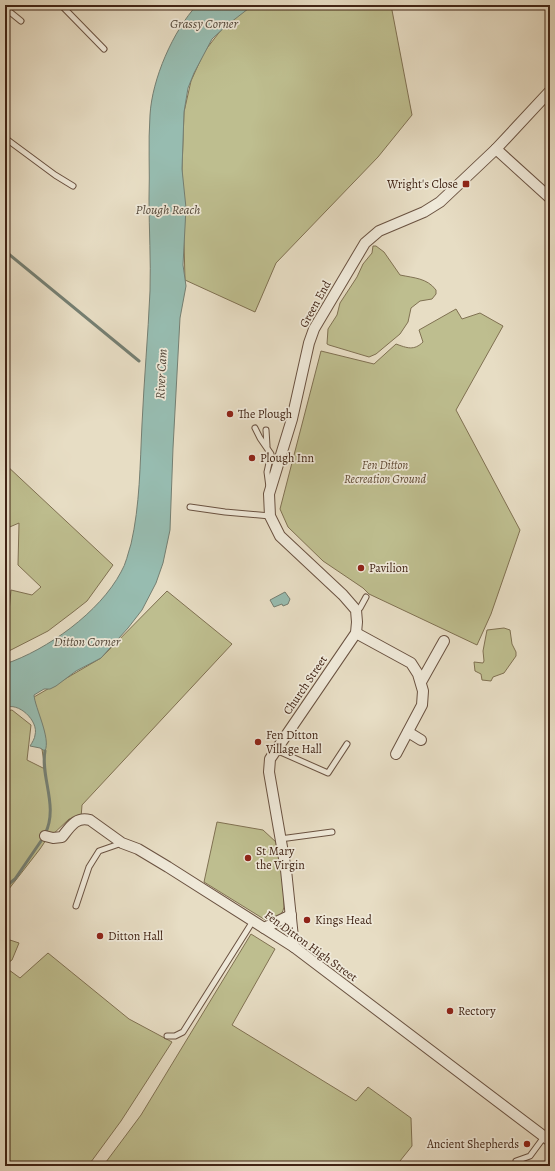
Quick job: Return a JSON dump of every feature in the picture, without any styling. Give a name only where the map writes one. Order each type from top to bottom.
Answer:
[{"type":"street","name":"Green End","points":[[356,610],[343,595],[280,536],[270,516],[269,494],[292,419],[309,343],[314,329],[365,243],[380,232],[424,212],[440,202],[496,149],[550,91]]},
{"type":"street","points":[[496,149],[549,202]]},
{"type":"street","points":[[356,610],[356,633],[411,663],[418,674],[423,691],[422,705],[396,754]]},
{"type":"street","name":"Church Street","points":[[294,947],[286,870],[279,839],[269,772],[270,759],[356,633]]},
{"type":"street","points":[[420,682],[444,641]]},
{"type":"street","points":[[408,732],[421,740]]},
{"type":"street","name":"Fen Ditton High Street","points":[[45,836],[53,838],[62,837],[75,822],[81,818],[85,818],[122,843],[138,849],[168,867],[294,947],[547,1139]]},
{"type":"street","points":[[264,928],[291,916]]},
{"type":"lane","points":[[61,5],[104,49]]},
{"type":"lane","points":[[5,8],[21,21]]},
{"type":"lane","points":[[5,138],[55,175],[73,186]]},
{"type":"lane","points":[[255,428],[271,454],[267,472],[269,494]]},
{"type":"lane","points":[[266,430],[266,446]]},
{"type":"lane","points":[[190,507],[270,516]]},
{"type":"lane","points":[[356,610],[360,608],[366,596]]},
{"type":"lane","points":[[276,750],[328,773],[347,744]]},
{"type":"lane","points":[[279,839],[332,832]]},
{"type":"lane","points":[[76,906],[89,867],[99,851],[122,843]]},
{"type":"lane","points":[[167,1036],[175,1036],[183,1032],[253,921]]},
{"type":"lane","points":[[516,1161],[530,1156],[547,1139]]},
{"type":"green space","points":[[251,5],[391,5],[412,115],[378,157],[276,263],[255,312],[185,280],[182,169],[184,112],[191,81],[204,52],[235,12]]},
{"type":"green space","points":[[373,246],[376,246],[384,252],[400,275],[429,283],[436,290],[436,294],[432,299],[420,301],[411,308],[408,322],[400,334],[376,354],[369,357],[327,344],[328,329],[337,315],[340,303],[357,277],[363,264],[372,253]]},
{"type":"green space","name":"Fen Ditton Recreation Ground","points":[[456,309],[462,319],[480,313],[503,326],[456,410],[520,530],[491,614],[477,645],[369,594],[363,588],[323,561],[288,527],[280,509],[321,351],[374,364],[396,344],[410,348],[420,345],[423,342],[419,330]]},
{"type":"green space","points":[[5,464],[113,565],[87,601],[48,631],[5,653],[5,615],[9,612],[11,590],[32,595],[41,587],[18,565],[19,523],[5,529]]},
{"type":"green space","points":[[167,591],[232,644],[82,805],[81,818],[69,819],[50,837],[50,834],[5,894],[5,711],[12,710],[31,725],[27,760],[45,769],[34,697],[101,658]]},
{"type":"green space","points":[[504,628],[510,630],[516,656],[504,673],[493,677],[491,681],[482,680],[481,674],[475,671],[474,662],[483,663],[484,661],[483,651],[487,630]]},
{"type":"green space","points":[[217,822],[263,830],[277,843],[283,874],[284,907],[282,913],[278,917],[267,921],[204,882]]},
{"type":"green space","points":[[251,934],[275,949],[232,1025],[356,1101],[368,1087],[411,1118],[412,1146],[396,1166],[103,1166],[141,1115]]},
{"type":"green space","points":[[7,939],[19,943],[12,960],[5,965],[5,943]]},
{"type":"green space","points":[[48,953],[129,1019],[172,1042],[121,1121],[88,1166],[5,1166],[5,967],[20,978]]},
{"type":"water","points":[[197,5],[253,5],[212,39],[194,73],[188,88],[184,112],[182,169],[186,208],[183,265],[186,286],[180,318],[170,530],[163,563],[156,583],[142,610],[128,628],[101,658],[76,671],[56,686],[50,689],[44,689],[34,695],[46,739],[45,751],[40,748],[30,746],[34,738],[35,730],[31,718],[16,707],[5,708],[5,664],[38,649],[71,628],[100,601],[112,587],[126,562],[134,529],[139,484],[150,291],[150,115],[155,86],[165,56],[180,28]]},
{"type":"water","points":[[285,592],[290,599],[288,604],[283,606],[282,604],[274,607],[270,600]]},
{"type":"waterway","points":[[5,251],[139,361]]},
{"type":"waterway","points":[[45,751],[44,761],[50,802],[49,824],[45,834]]},
{"type":"waterway","points":[[5,887],[15,879],[41,841]]},
{"type":"place","name":"Wright's Close","points":[[466,184]]},
{"type":"place","name":"The Plough","points":[[230,414]]},
{"type":"place","name":"Plough Inn","points":[[252,458]]},
{"type":"place","name":"Pavilion","points":[[361,568]]},
{"type":"place","name":"Fen Ditton Village Hall","points":[[258,742]]},
{"type":"place","name":"St Mary the Virgin","points":[[248,858]]},
{"type":"place","name":"Kings Head","points":[[307,920]]},
{"type":"place","name":"Ditton Hall","points":[[100,936]]},
{"type":"place","name":"Rectory","points":[[450,1011]]},
{"type":"place","name":"Ancient Shepherds","points":[[527,1144]]},
{"type":"water label","name":"Grassy Corner","points":[[204,23]]},
{"type":"water label","name":"Plough Reach","points":[[168,209]]},
{"type":"water label","name":"River Cam","points":[[161,374]]},
{"type":"water label","name":"Ditton Corner","points":[[87,641]]}]
